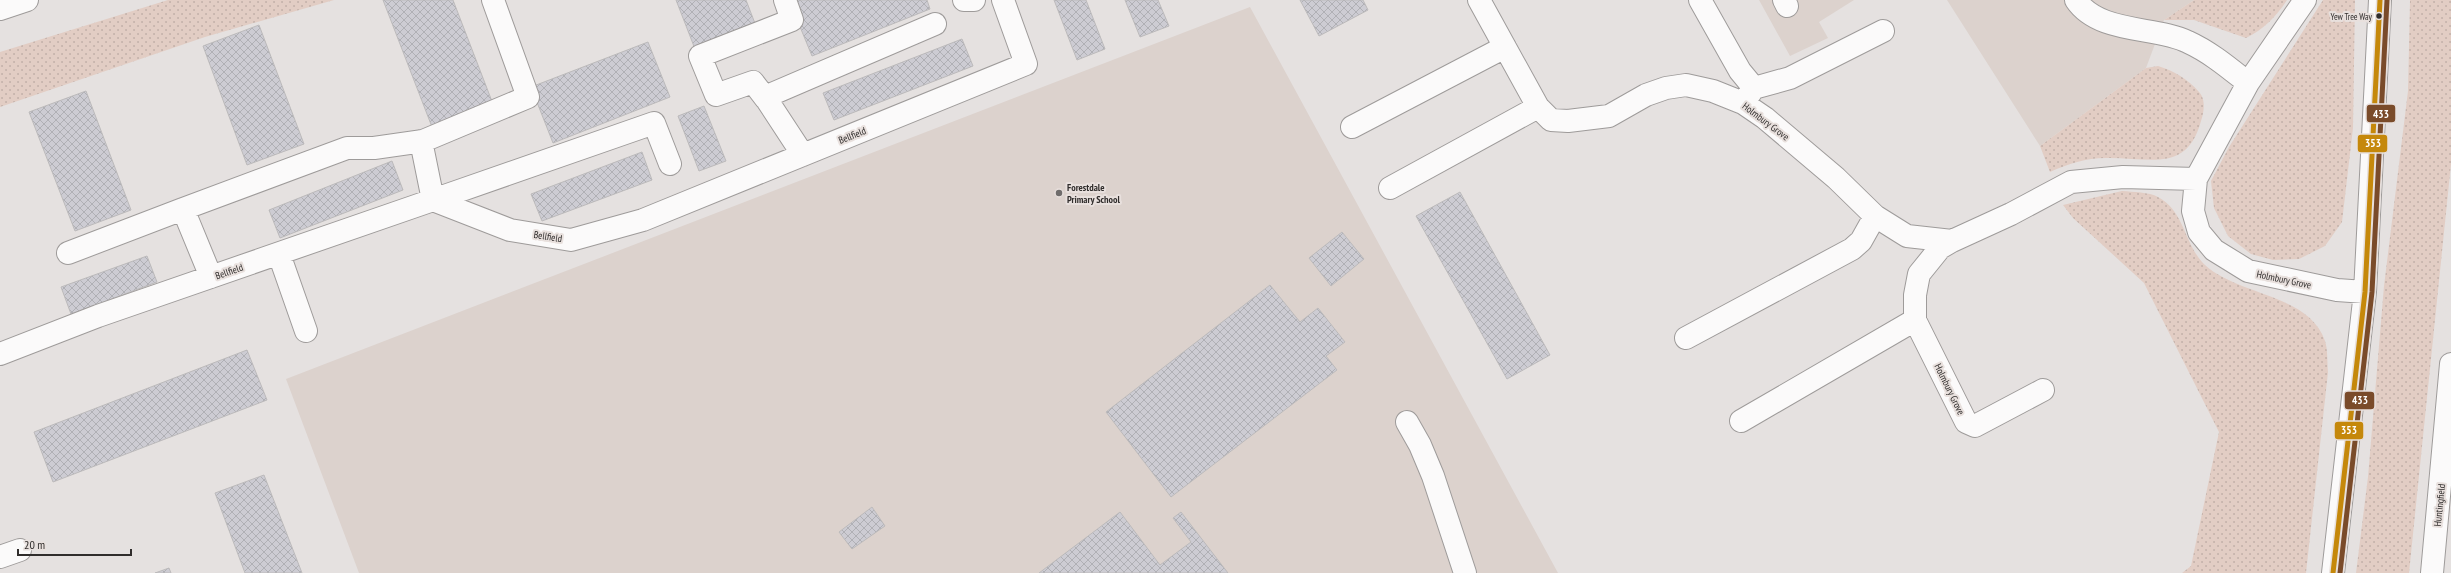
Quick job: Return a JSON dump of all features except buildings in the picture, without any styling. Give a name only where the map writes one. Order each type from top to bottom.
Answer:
[{"type":"street","points":[[0,9],[27,0]]},
{"type":"street","points":[[68,253],[347,148],[374,148],[421,141],[528,97],[493,0]]},
{"type":"street","points":[[785,0],[792,20],[700,56],[716,95],[753,82],[803,155]]},
{"type":"street","points":[[964,0],[974,0]]},
{"type":"street","name":"Bellfield","points":[[0,354],[98,316],[433,200],[510,230],[570,240],[643,220],[1026,64],[1002,0]]},
{"type":"street","name":"Holmbury Grove","points":[[1479,0],[1538,108],[1551,120],[1568,121],[1609,116],[1646,95],[1666,88],[1686,85],[1749,96],[1765,118],[1836,178],[1875,216],[1907,236],[1952,241]]},
{"type":"street","points":[[1700,0],[1740,72],[1749,96],[1790,78],[1882,31]]},
{"type":"street","points":[[2076,0],[2081,8],[2120,27],[2187,41],[2213,55],[2248,83]]},
{"type":"street","name":"Holmbury Grove","points":[[2305,0],[2248,83],[2196,179],[2193,211],[2199,232],[2214,250],[2248,271],[2337,290],[2365,292]]},
{"type":"street","points":[[2333,573],[2365,292],[2380,0]]},
{"type":"street","points":[[766,99],[765,97],[935,24]]},
{"type":"street","points":[[1352,127],[1505,47]]},
{"type":"street","points":[[1390,188],[1538,108]]},
{"type":"street","points":[[421,141],[433,200],[654,123],[670,164]]},
{"type":"street","name":"Holmbury Grove","points":[[2043,390],[1975,426],[1966,422],[1915,320],[1915,295],[1919,274],[1940,248],[2011,214],[2071,182],[2123,177],[2196,179]]},
{"type":"street","points":[[184,209],[211,277]]},
{"type":"street","points":[[1686,338],[1852,249],[1861,241],[1875,216]]},
{"type":"street","points":[[279,254],[306,331]]},
{"type":"street","points":[[1741,421],[1915,320]]},
{"type":"street","name":"Huntingfield","points":[[2432,573],[2451,364]]},
{"type":"street","points":[[1407,422],[1420,445],[1433,476],[1465,573]]},
{"type":"shaded area","points":[[168,0],[334,0],[205,37],[0,107],[0,52]]},
{"type":"shaded area","points":[[1759,0],[1854,0],[1819,22],[1828,38],[1790,56]]},
{"type":"shaded area","points":[[1947,0],[2194,0],[2164,20],[2146,68],[2040,146]]},
{"type":"shaded area","points":[[2194,0],[2287,0],[2269,22],[2246,38],[2194,20],[2164,20]]},
{"type":"shaded area","points":[[2323,0],[2355,0],[2353,128],[2342,222],[2325,246],[2299,259],[2273,260],[2251,254],[2228,236],[2214,208],[2211,181],[2229,147]]},
{"type":"shaded area","points":[[2410,0],[2451,0],[2451,164],[2409,573],[2356,573],[2368,477],[2384,286],[2408,91]]},
{"type":"shaded area","name":"Forestdale Primary School","points":[[1250,7],[1558,573],[359,573],[286,379]]},
{"type":"shaded area","points":[[2158,66],[2170,70],[2185,79],[2195,87],[2203,98],[2204,110],[2201,121],[2195,138],[2186,149],[2176,156],[2164,159],[2091,159],[2070,164],[2050,172],[2040,146],[2146,68]]},
{"type":"shaded area","points":[[2122,191],[2150,194],[2167,203],[2179,219],[2198,257],[2205,265],[2219,275],[2236,283],[2289,304],[2304,314],[2317,326],[2325,341],[2328,372],[2306,573],[2182,573],[2191,566],[2219,432],[2144,283],[2073,218],[2063,205]]},
{"type":"transit line","name":"353","points":[[2333,573],[2365,292],[2380,0]]},
{"type":"transit line","name":"433","points":[[2340,573],[2372,292],[2387,0]]},
{"type":"place","name":"Yew Tree Way","points":[[2379,16]]},
{"type":"place","name":"Forestdale Primary School","points":[[1059,193]]}]
